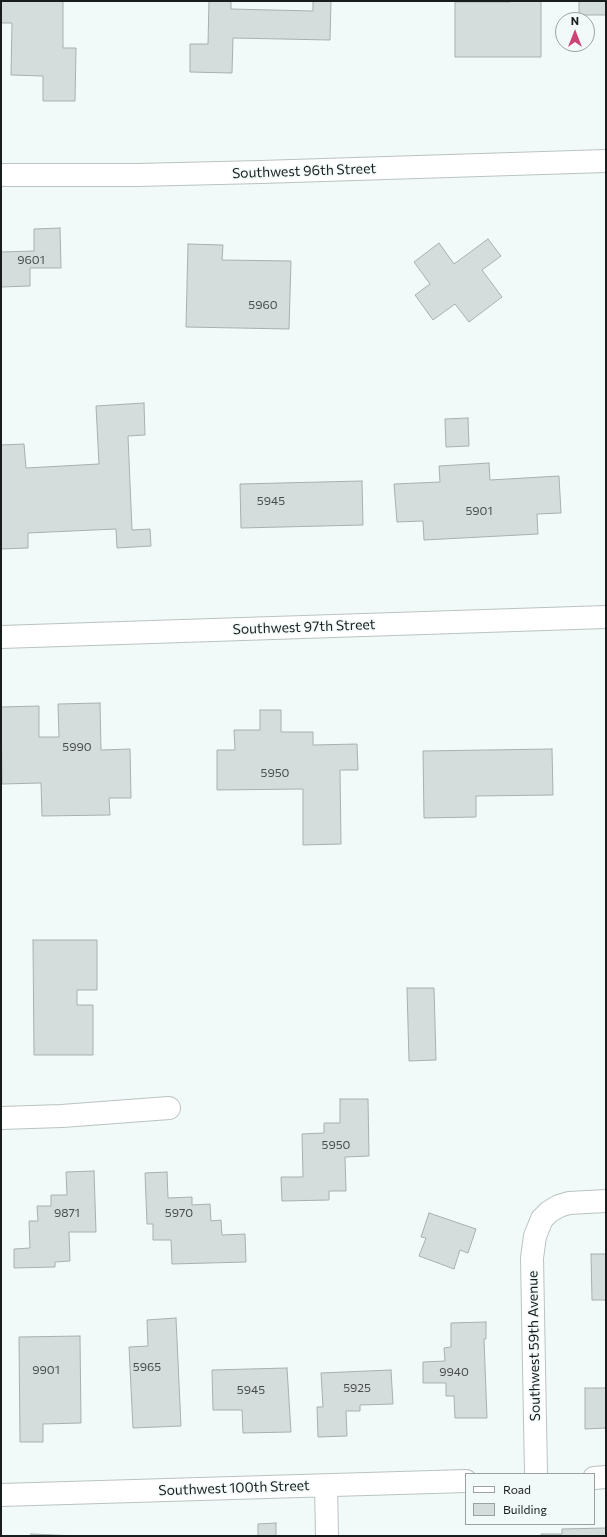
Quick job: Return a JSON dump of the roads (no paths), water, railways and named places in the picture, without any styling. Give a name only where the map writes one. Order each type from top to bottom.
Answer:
[{"type":"street","name":"Southwest 96th Street","points":[[1,175],[137,175],[606,162]]},
{"type":"street","name":"Southwest 97th Street","points":[[1,637],[606,617]]},
{"type":"street","points":[[1,1118],[69,1116],[169,1108]]},
{"type":"street","name":"Southwest 59th Avenue","points":[[536,1473],[532,1258],[535,1236],[542,1219],[549,1212],[559,1206],[569,1203],[606,1202]]},
{"type":"street","points":[[595,1478],[606,1477]]},
{"type":"street","name":"Southwest 100th Street","points":[[1,1495],[465,1482]]},
{"type":"street","points":[[326,1486],[327,1536]]}]
